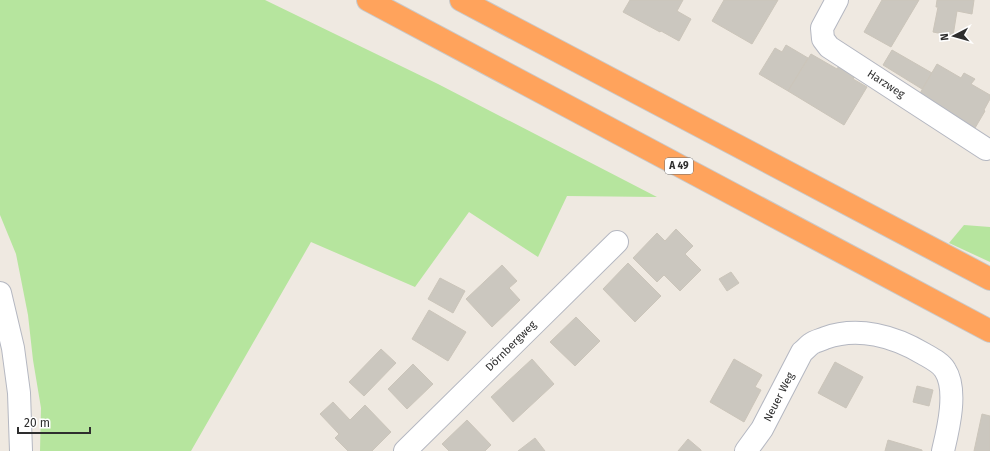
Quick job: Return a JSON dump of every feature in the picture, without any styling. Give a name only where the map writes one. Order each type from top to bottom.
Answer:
[{"type":"highway","name":"A 49","points":[[368,0],[990,331]]},
{"type":"highway","points":[[461,0],[990,279]]},
{"type":"street","name":"Harzweg","points":[[837,0],[822,28],[823,39],[829,47],[986,149]]},
{"type":"street","name":"Dörnbergweg","points":[[404,451],[617,242]]},
{"type":"street","points":[[0,293],[13,348],[19,393],[21,451]]},
{"type":"street","name":"Neuer Weg","points":[[746,451],[762,429],[802,352],[812,343],[835,335],[852,332],[868,333],[888,337],[915,348],[935,360],[946,370],[950,382],[951,410],[949,427],[943,451]]},
{"type":"green space","points":[[0,0],[265,0],[438,84],[657,197],[567,196],[538,257],[469,212],[415,287],[311,242],[191,451],[40,451],[41,408],[33,360],[28,315],[16,254],[0,215]]},
{"type":"green space","points":[[964,225],[990,227],[990,262],[949,243]]},
{"type":"building","points":[[630,0],[683,0],[677,11],[691,19],[679,41],[623,12]]},
{"type":"building","points":[[724,0],[778,0],[752,44],[712,21]]},
{"type":"building","points":[[882,0],[919,0],[891,47],[864,32]]},
{"type":"building","points":[[937,0],[974,0],[972,14],[957,11],[953,36],[933,32],[938,7],[936,7]]},
{"type":"building","points":[[786,45],[808,58],[788,91],[759,74],[775,48],[782,52]]},
{"type":"building","points":[[892,50],[932,73],[922,89],[883,65]]},
{"type":"building","points":[[811,54],[837,69],[840,64],[857,74],[853,79],[867,87],[844,125],[788,91]]},
{"type":"building","points":[[937,64],[961,78],[964,73],[975,79],[971,84],[990,95],[990,99],[984,110],[985,111],[975,128],[919,95]]},
{"type":"building","points":[[676,229],[693,246],[685,254],[701,270],[680,291],[664,275],[657,282],[633,258],[657,233],[665,241]]},
{"type":"building","points":[[628,263],[661,296],[635,322],[603,289]]},
{"type":"building","points":[[502,265],[517,281],[509,288],[520,300],[492,327],[466,299]]},
{"type":"building","points":[[731,272],[739,283],[727,291],[719,279]]},
{"type":"building","points":[[440,278],[465,291],[453,313],[428,299]]},
{"type":"building","points":[[429,310],[466,332],[448,361],[412,339]]},
{"type":"building","points":[[576,317],[600,341],[575,366],[550,342]]},
{"type":"building","points":[[381,349],[396,363],[364,396],[349,382]]},
{"type":"building","points":[[532,359],[554,384],[513,422],[491,397]]},
{"type":"building","points":[[734,359],[762,375],[755,387],[761,390],[744,422],[710,402]]},
{"type":"building","points":[[835,362],[863,377],[846,408],[818,393]]},
{"type":"building","points":[[413,364],[433,384],[407,409],[388,389]]},
{"type":"building","points":[[917,386],[933,390],[929,406],[913,402]]},
{"type":"building","points":[[333,402],[350,420],[365,405],[391,432],[372,451],[348,451],[335,438],[339,434],[320,414]]},
{"type":"building","points":[[982,414],[990,416],[990,451],[974,451]]},
{"type":"building","points":[[467,420],[491,445],[485,451],[449,451],[442,444]]},
{"type":"building","points":[[535,438],[545,451],[518,451]]},
{"type":"building","points":[[688,439],[701,450],[701,451],[678,451]]},
{"type":"building","points":[[888,440],[922,450],[922,451],[885,451]]}]
